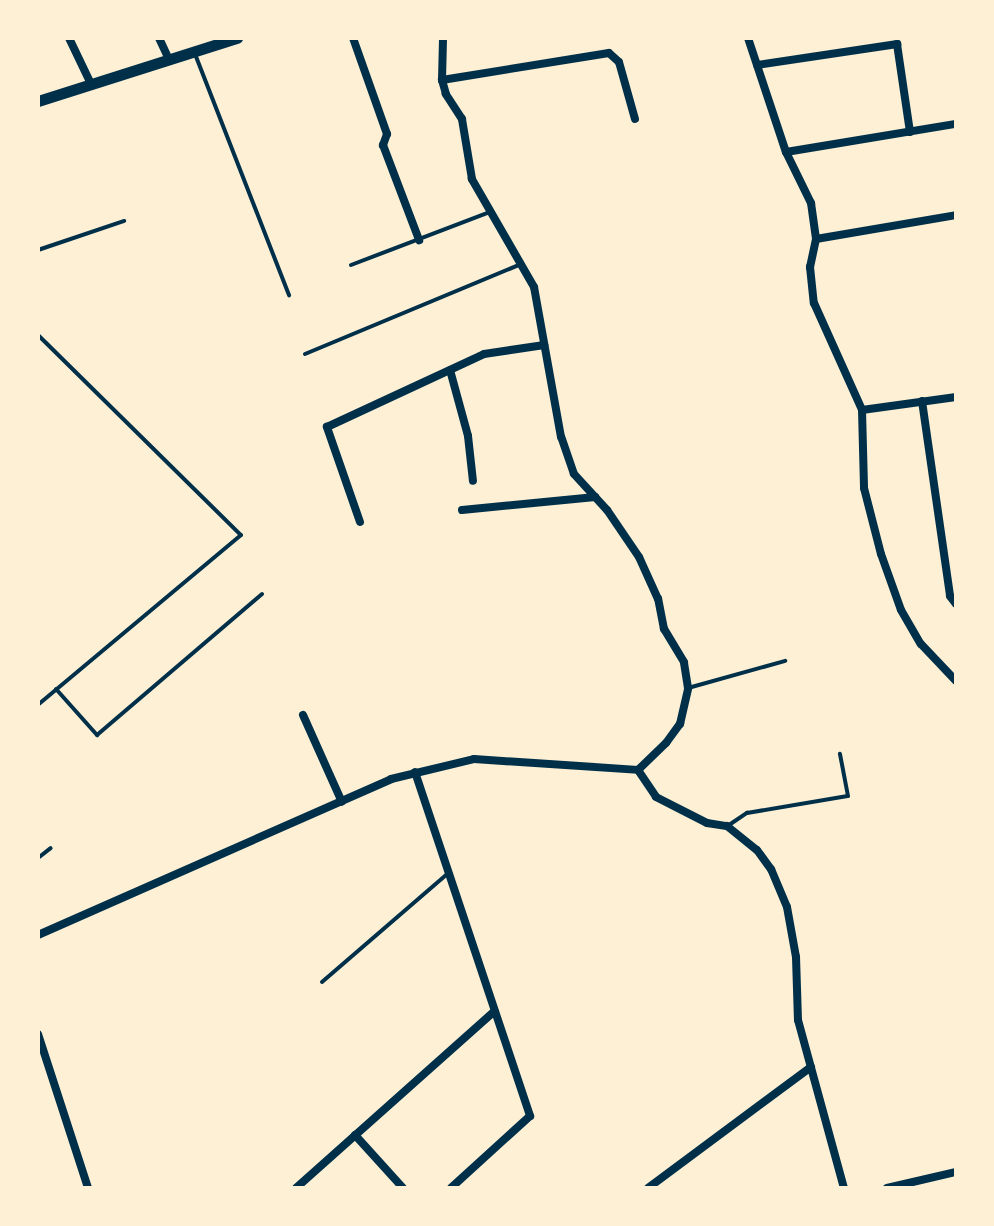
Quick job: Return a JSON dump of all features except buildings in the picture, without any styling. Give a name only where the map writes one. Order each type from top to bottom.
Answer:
[{"type":"street","points":[[69,38],[91,84]]},
{"type":"street","points":[[159,38],[169,59]]},
{"type":"street","points":[[38,101],[237,38]]},
{"type":"street","points":[[353,38],[387,134],[383,145],[419,240]]},
{"type":"street","points":[[38,935],[415,772],[474,759],[638,770],[666,743],[680,724],[688,688],[684,662],[664,629],[658,599],[639,557],[574,474],[561,437],[534,287],[472,179],[462,119],[446,94],[442,80],[443,38]]},
{"type":"street","points":[[748,38],[786,152],[811,203],[816,239],[810,267],[814,303],[862,410],[864,488],[881,554],[901,610],[921,644],[956,681]]},
{"type":"street","points":[[757,65],[897,44],[910,132]]},
{"type":"street","points":[[442,80],[609,53],[619,62],[635,119]]},
{"type":"street","points":[[786,152],[956,124]]},
{"type":"street","points":[[816,239],[956,215]]},
{"type":"street","points":[[360,522],[327,427],[484,354],[544,345]]},
{"type":"street","points":[[450,370],[468,436],[473,481]]},
{"type":"street","points":[[862,410],[956,397]]},
{"type":"street","points":[[922,401],[950,596],[956,604]]},
{"type":"street","points":[[462,510],[595,497]]},
{"type":"street","points":[[303,715],[342,802]]},
{"type":"street","points":[[638,770],[656,797],[707,823],[727,826],[757,850],[771,869],[787,907],[796,957],[798,1020],[844,1188]]},
{"type":"street","points":[[415,772],[530,1116],[451,1188]]},
{"type":"street","points":[[296,1188],[495,1011]]},
{"type":"street","points":[[38,1034],[88,1188]]},
{"type":"street","points":[[648,1188],[811,1067]]},
{"type":"street","points":[[355,1135],[403,1188]]},
{"type":"street","points":[[887,1188],[956,1172]]},
{"type":"lane","points":[[195,51],[289,295]]},
{"type":"lane","points":[[351,265],[490,212]]},
{"type":"lane","points":[[38,250],[124,221]]},
{"type":"lane","points":[[305,354],[521,264]]},
{"type":"lane","points":[[38,335],[241,535],[38,705]]},
{"type":"lane","points":[[56,689],[97,735],[262,594]]},
{"type":"lane","points":[[688,688],[785,661]]},
{"type":"lane","points":[[727,826],[747,813],[848,796],[840,754]]},
{"type":"lane","points":[[38,858],[51,848]]},
{"type":"lane","points":[[322,982],[448,872]]}]
